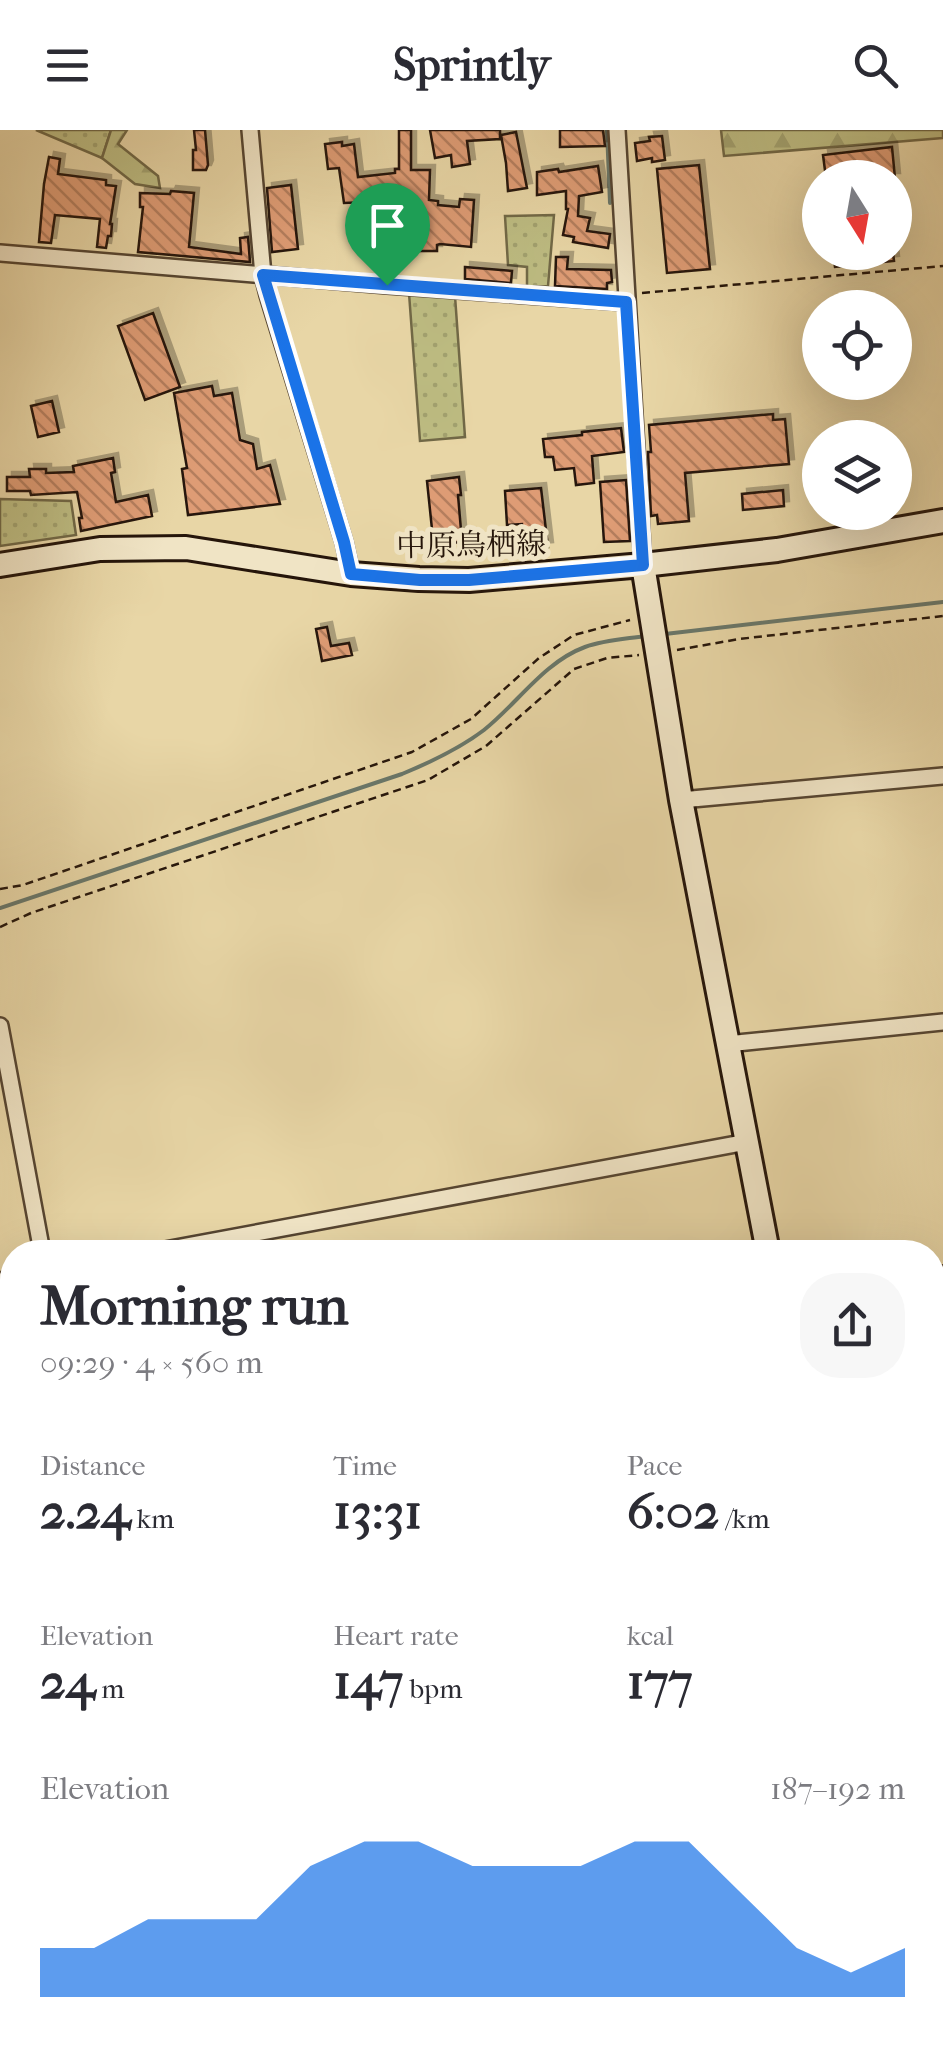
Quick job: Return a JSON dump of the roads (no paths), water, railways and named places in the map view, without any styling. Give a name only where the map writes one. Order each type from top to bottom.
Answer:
[{"type":"main road","name":"中原鳥栖線","points":[[0,564],[100,550],[186,548],[351,574],[469,580],[777,550],[943,521]]},
{"type":"main road","points":[[643,565],[680,800],[766,1240]]},
{"type":"street","points":[[250,130],[263,275],[351,574]]},
{"type":"street","points":[[617,130],[643,565]]},
{"type":"street","points":[[0,253],[263,275],[626,297]]},
{"type":"street","points":[[680,800],[943,776]]},
{"type":"street","points":[[727,1044],[943,1022]]},
{"type":"street","points":[[0,1026],[40,1240]]},
{"type":"street","points":[[219,1240],[747,1142]]},
{"type":"waterway","points":[[607,130],[610,203]]},
{"type":"waterway","points":[[665,634],[943,602]]},
{"type":"waterway","points":[[0,908],[402,774],[455,749],[484,730],[570,654],[600,643],[645,636]]}]
